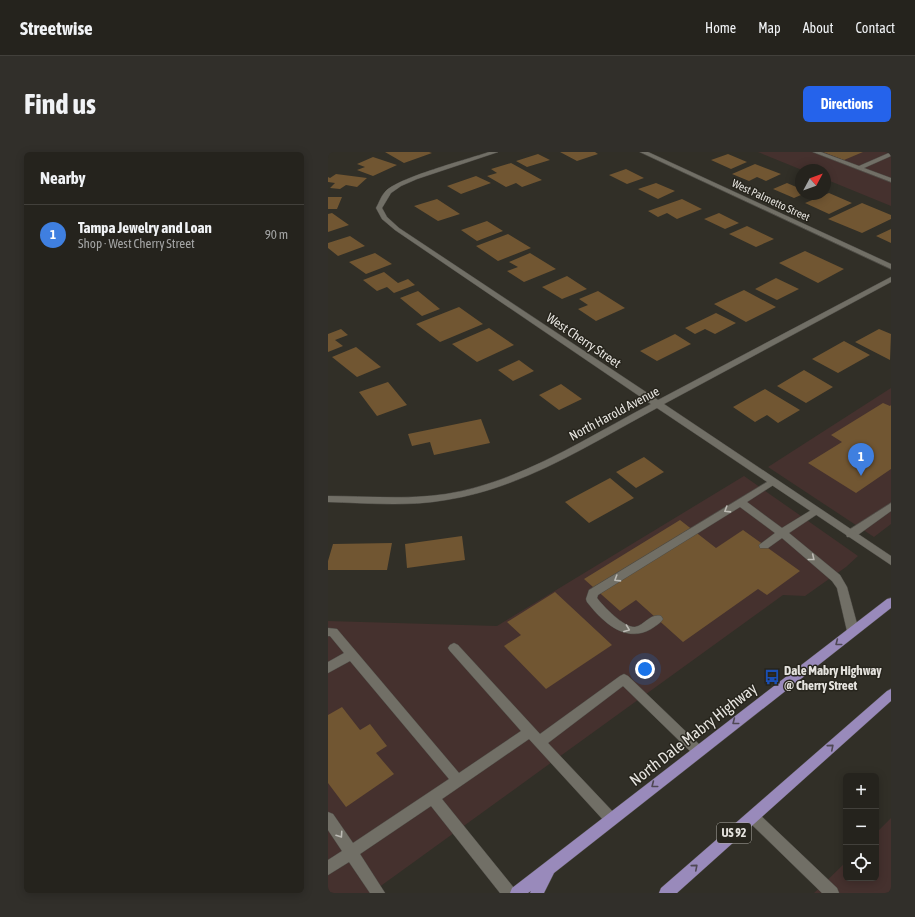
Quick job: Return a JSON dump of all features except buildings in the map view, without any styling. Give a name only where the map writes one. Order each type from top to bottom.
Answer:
[{"type":"main road","name":"North Dale Mabry Highway","points":[[517,893],[891,602]]},
{"type":"main road","name":"US 92","points":[[666,893],[891,694]]},
{"type":"main road","points":[[537,893],[549,867]]},
{"type":"street","name":"West Cherry Street","points":[[495,152],[415,178],[393,189],[388,192],[379,208],[384,218],[397,229],[891,561]]},
{"type":"street","name":"West Palmetto Street","points":[[644,152],[891,266]]},
{"type":"street","points":[[816,152],[891,180]]},
{"type":"street","points":[[859,168],[891,154]]},
{"type":"street","name":"North Harold Avenue","points":[[328,499],[415,500],[468,492],[501,482],[543,465],[891,279]]},
{"type":"street","points":[[657,619],[637,631],[629,631],[621,627],[601,610],[591,599],[593,593],[772,482]]},
{"type":"street","points":[[740,502],[782,533],[836,578],[842,587],[853,631]]},
{"type":"street","points":[[850,534],[891,506]]},
{"type":"street","points":[[764,545],[816,511]]},
{"type":"street","points":[[328,632],[333,632],[458,781]]},
{"type":"street","points":[[454,648],[539,742],[612,819]]},
{"type":"street","points":[[328,668],[352,654]]},
{"type":"street","points":[[539,742],[624,679],[698,751]]},
{"type":"street","points":[[328,868],[530,732]]},
{"type":"street","points":[[433,798],[509,893]]},
{"type":"street","points":[[752,817],[832,893]]},
{"type":"street","points":[[328,818],[378,893]]},
{"type":"shaded area","points":[[758,152],[891,152],[891,206],[831,181],[831,164],[795,164],[795,167]]},
{"type":"shaded area","points":[[891,388],[891,524],[874,537],[768,467]]},
{"type":"shaded area","points":[[744,476],[858,556],[846,567],[805,596],[783,595],[371,893],[328,893],[328,621],[497,626]]},
{"type":"shaded area","points":[[891,818],[891,893],[814,893],[843,865],[843,881],[879,881],[879,830]]},
{"type":"place","name":"Tampa Jewelry and Loan","points":[[861,476]]},
{"type":"place","name":"Dale Mabry Highway @ Cherry Street","points":[[772,677]]}]
